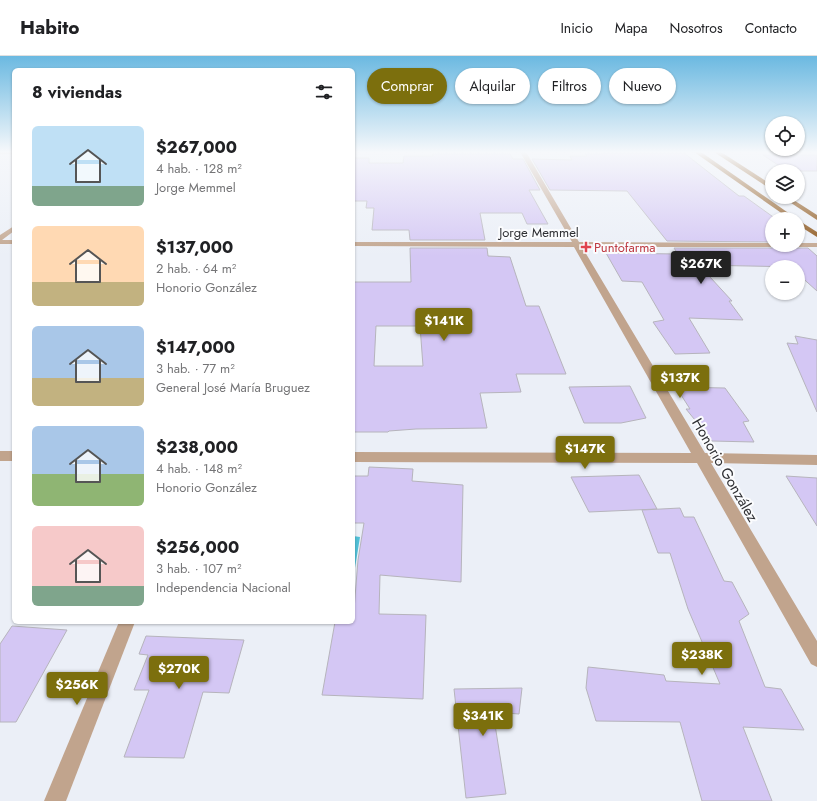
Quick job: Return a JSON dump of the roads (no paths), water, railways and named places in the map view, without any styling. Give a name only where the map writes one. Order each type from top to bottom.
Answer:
[{"type":"highway","points":[[747,187],[784,212]]},
{"type":"highway","points":[[796,204],[817,218]]},
{"type":"highway","points":[[805,227],[817,235]]},
{"type":"street","name":"Honorio González","points":[[543,187],[817,658]]},
{"type":"street","points":[[0,238],[12,229]]},
{"type":"street","points":[[0,242],[12,242]]},
{"type":"street","name":"Jorge Memmel","points":[[355,244],[765,244]]},
{"type":"street","points":[[805,245],[817,245]]},
{"type":"street","points":[[0,456],[12,456]]},
{"type":"street","points":[[355,457],[700,458],[817,460]]},
{"type":"street","points":[[55,801],[126,624]]},
{"type":"water","points":[[355,536],[360,537],[355,568]]},
{"type":"place","name":"Puntofarma","points":[[586,247]]}]
